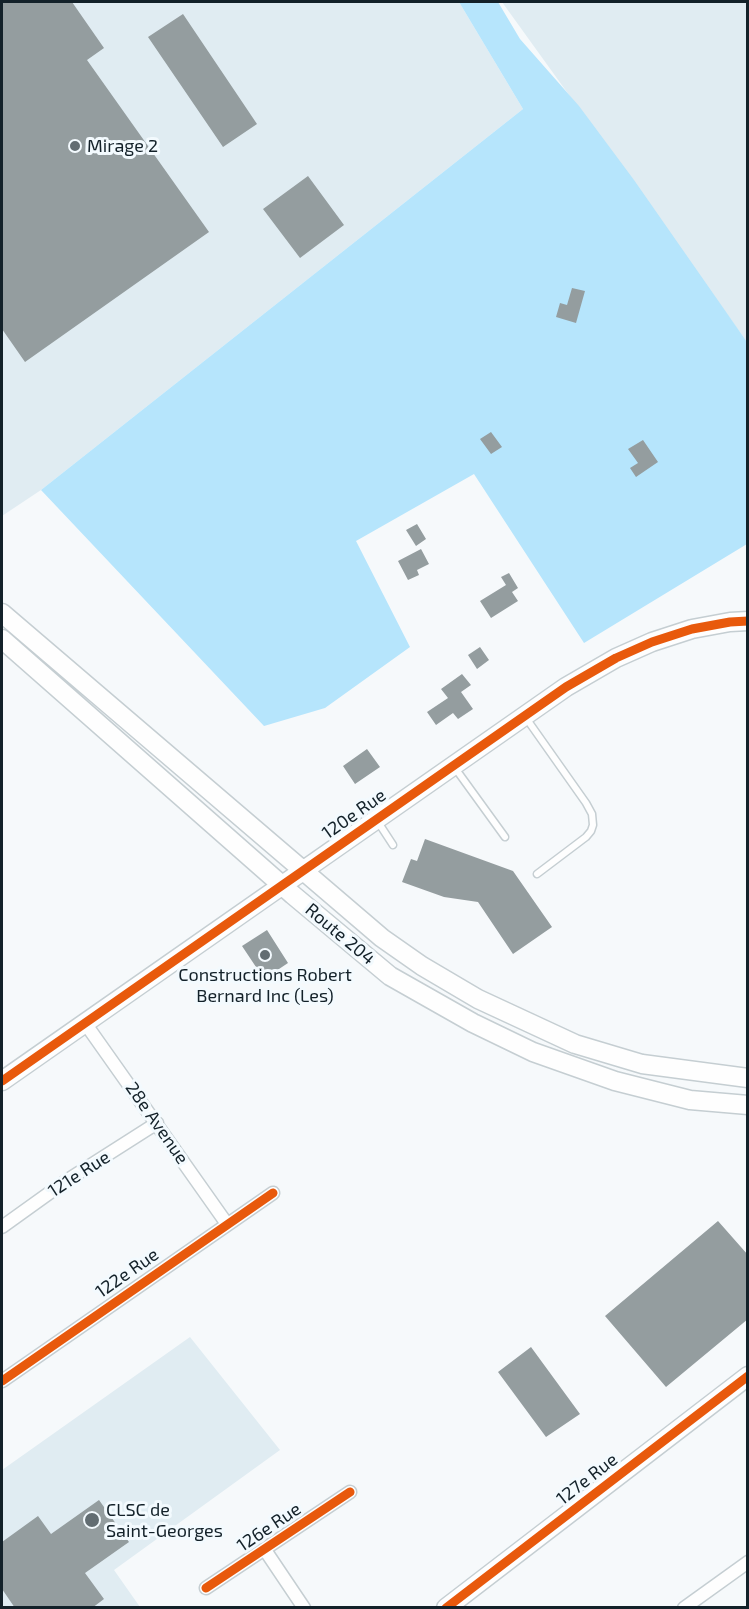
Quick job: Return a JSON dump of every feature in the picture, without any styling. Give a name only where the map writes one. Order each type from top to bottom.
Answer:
[{"type":"main road","name":"Route 204","points":[[2,613],[301,870],[382,938],[422,966],[478,999],[575,1044],[642,1064],[747,1078]]},
{"type":"main road","name":"120e Rue","points":[[2,1081],[566,687],[615,658],[652,642],[692,629],[747,621]]},
{"type":"main road","name":"Route 204","points":[[2,639],[390,976],[473,1023],[533,1052],[615,1081],[690,1100],[747,1105]]},
{"type":"main road","name":"127e Rue","points":[[446,1608],[747,1376]]},
{"type":"street","name":"28e Avenue","points":[[85,1023],[227,1224]]},
{"type":"street","name":"121e Rue","points":[[2,1227],[66,1181],[157,1123]]},
{"type":"street","name":"122e Rue","points":[[2,1381],[273,1193]]},
{"type":"street","name":"126e Rue","points":[[206,1588],[350,1492]]},
{"type":"street","points":[[265,1550],[304,1608]]},
{"type":"street","points":[[684,1608],[747,1562]]},
{"type":"lane","points":[[524,715],[592,814],[593,825],[586,837],[537,874]]},
{"type":"lane","points":[[453,765],[505,837]]},
{"type":"lane","points":[[376,819],[393,845]]},
{"type":"shaded area","points":[[2,2],[459,2],[523,109],[41,490],[2,516]]},
{"type":"shaded area","points":[[459,2],[498,2],[520,39],[579,106],[634,180],[747,342],[747,544],[584,643],[474,474],[356,541],[410,647],[325,708],[264,726],[41,490],[523,109]]},
{"type":"shaded area","points":[[502,2],[747,2],[747,342]]},
{"type":"shaded area","name":"CLSC de Saint-Georges","points":[[190,1337],[280,1450],[114,1570],[140,1607],[2,1607],[2,1470]]},
{"type":"building","name":"Mirage 2","points":[[2,2],[72,2],[104,48],[87,60],[209,232],[25,362],[2,329]]},
{"type":"building","points":[[183,14],[257,124],[223,147],[148,37]]},
{"type":"building","points":[[308,176],[344,225],[300,258],[263,209]]},
{"type":"building","points":[[572,288],[585,291],[576,323],[556,317],[560,303],[567,305]]},
{"type":"building","points":[[491,432],[502,447],[491,454],[480,439]]},
{"type":"building","points":[[643,440],[658,462],[636,477],[630,468],[638,463],[628,449]]},
{"type":"building","points":[[417,524],[426,539],[416,546],[406,530]]},
{"type":"building","points":[[421,549],[429,564],[417,570],[419,575],[408,580],[398,561]]},
{"type":"building","points":[[509,573],[518,588],[512,592],[518,601],[491,618],[480,601],[506,585],[501,577]]},
{"type":"building","points":[[480,647],[489,660],[477,669],[468,655]]},
{"type":"building","points":[[462,674],[471,685],[461,692],[473,709],[458,719],[453,713],[436,725],[427,712],[448,698],[441,689]]},
{"type":"building","points":[[367,749],[380,767],[355,784],[343,766]]},
{"type":"building","points":[[425,839],[513,871],[552,927],[513,954],[478,902],[444,897],[402,882],[411,859],[417,861]]},
{"type":"building","name":"Constructions Robert Bernard Inc (Les)","points":[[267,930],[288,963],[264,979],[242,946]]},
{"type":"building","points":[[718,1221],[748,1255],[748,1319],[666,1387],[605,1316]]},
{"type":"building","points":[[531,1347],[580,1414],[546,1437],[498,1372]]},
{"type":"building","points":[[99,1500],[129,1542],[85,1573],[104,1599],[92,1608],[15,1608],[2,1589],[2,1542],[38,1516],[51,1534]]},
{"type":"cycle path","points":[[2,1081],[566,687],[616,658],[652,642],[692,629],[748,621]]},
{"type":"cycle path","points":[[2,1381],[273,1193]]},
{"type":"cycle path","points":[[446,1608],[748,1376]]},
{"type":"cycle path","points":[[206,1588],[350,1492]]},
{"type":"place","name":"Mirage 2","points":[[75,146]]},
{"type":"place","name":"Constructions Robert Bernard Inc (Les)","points":[[265,955]]},
{"type":"place","name":"CLSC de Saint-Georges","points":[[92,1520]]}]
